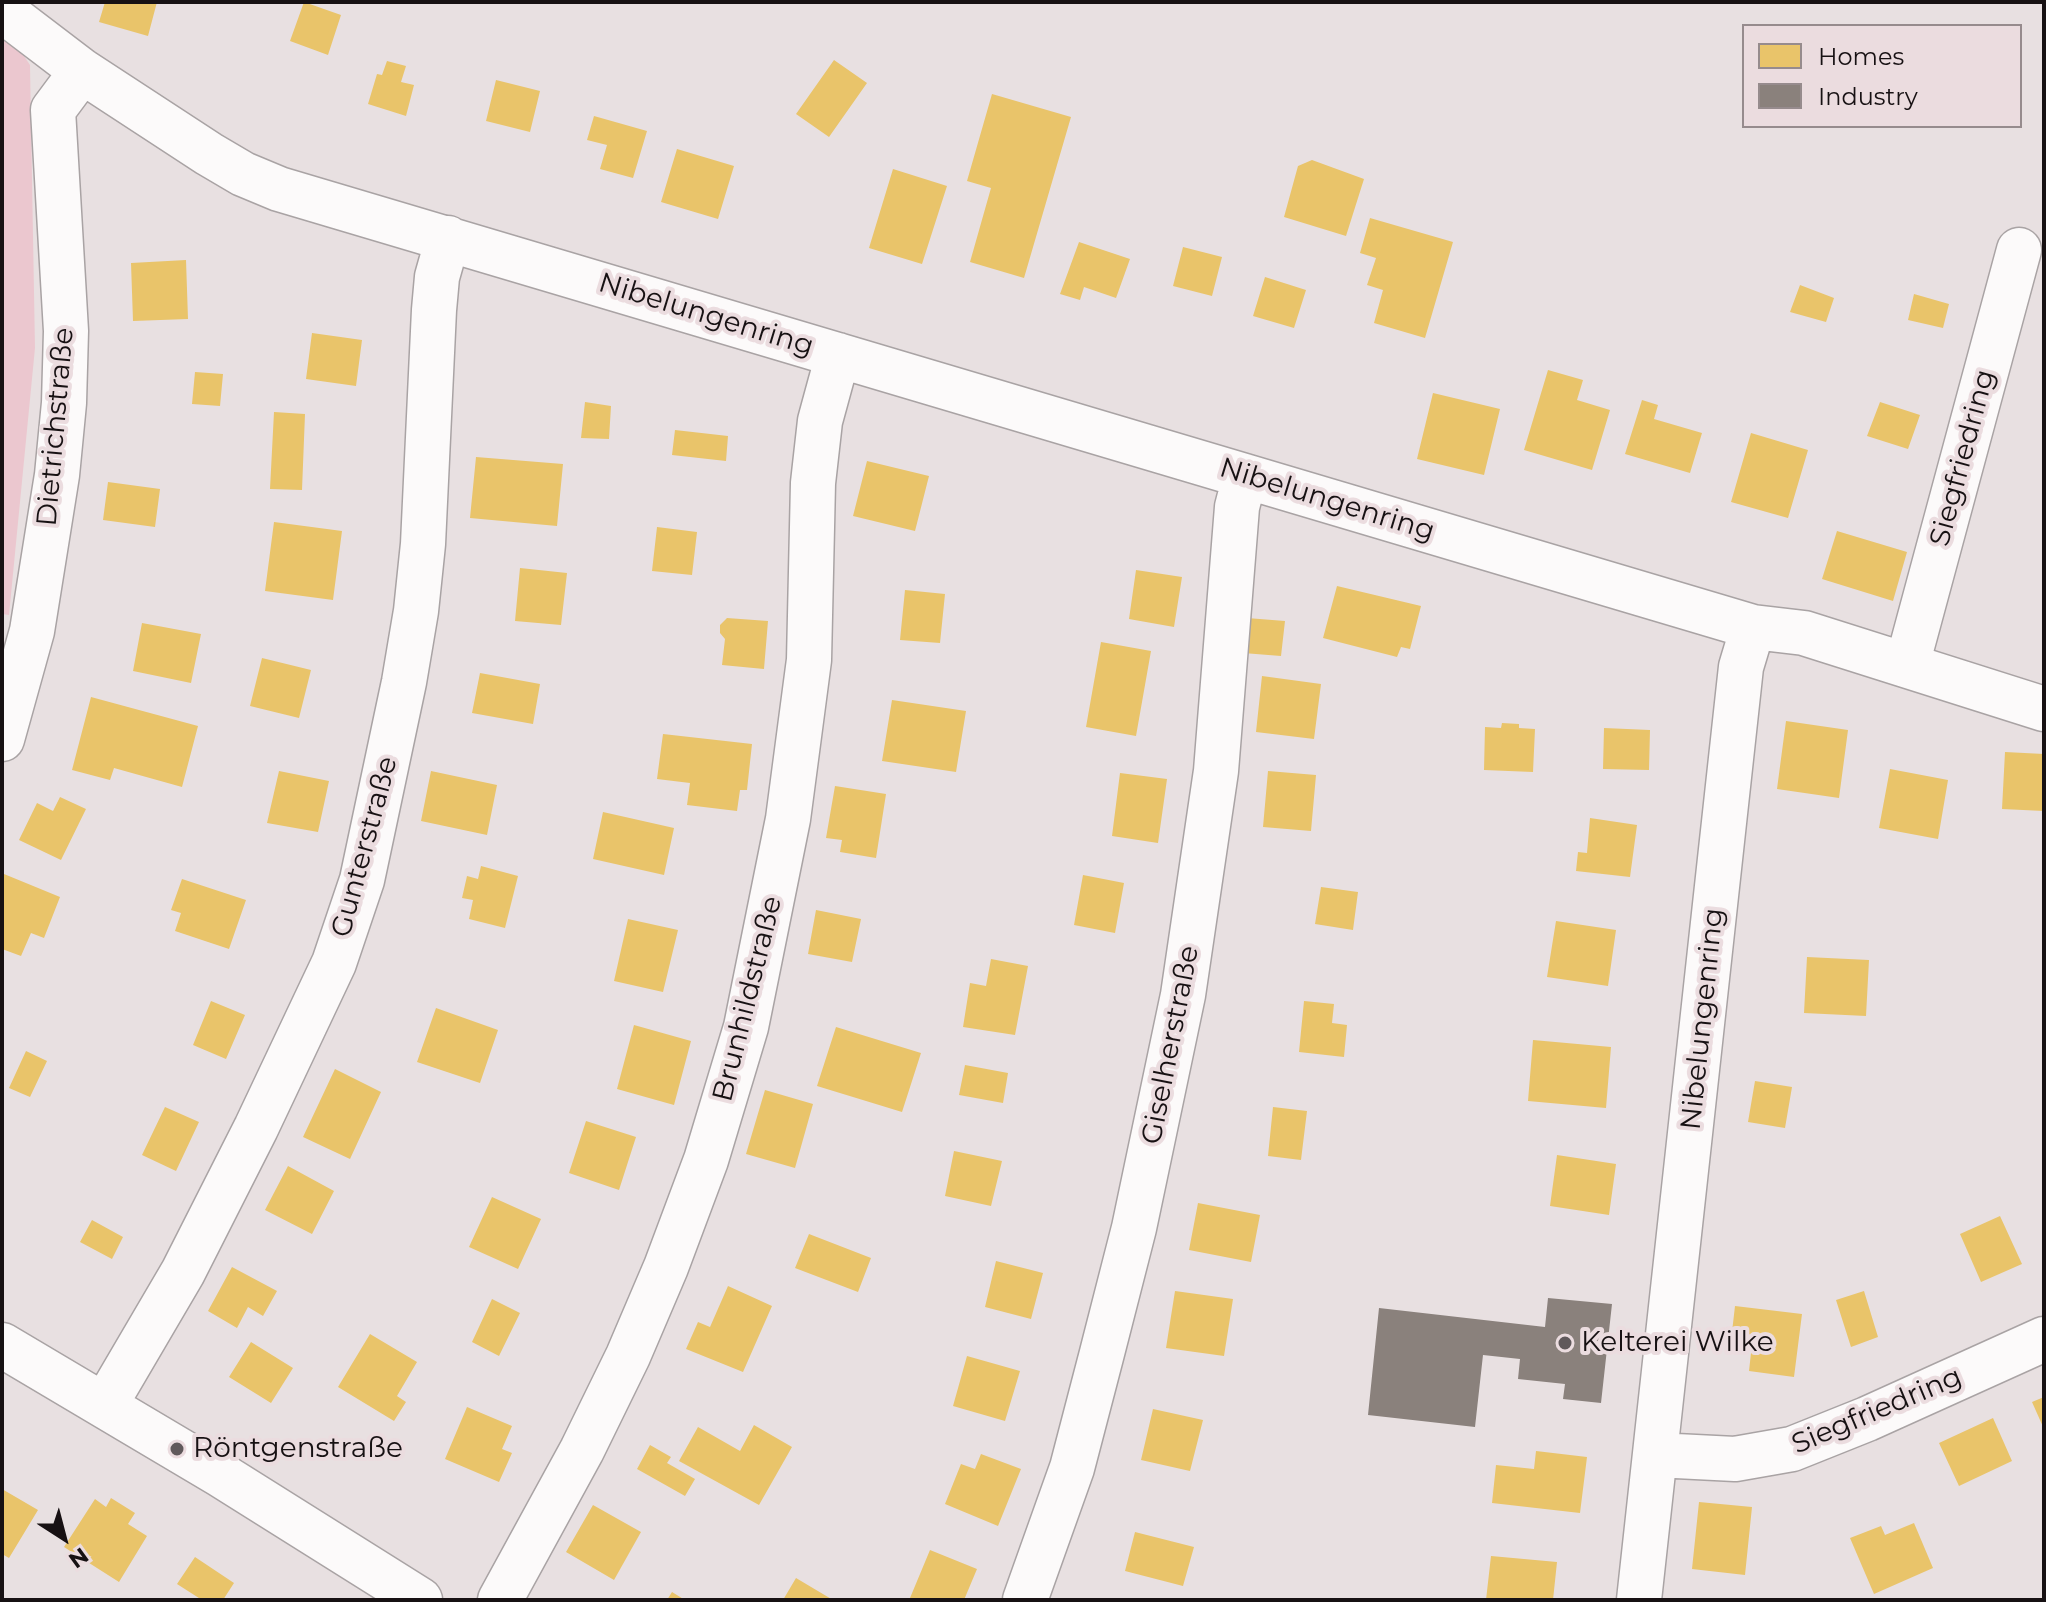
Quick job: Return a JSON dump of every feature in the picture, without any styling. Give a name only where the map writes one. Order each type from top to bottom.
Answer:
[{"type":"street","name":"Nibelungenring","points":[[2,10],[82,71],[243,174],[279,189],[1753,627],[1741,667],[1639,1600]]},
{"type":"street","name":"Dietrichstraße","points":[[2,739],[32,631],[57,475],[64,403],[66,331],[53,110],[82,71]]},
{"type":"street","name":"Gunterstraße","points":[[105,1405],[183,1272],[256,1128],[334,963],[362,880],[402,697],[416,611],[423,544],[434,310],[437,277],[448,238]]},
{"type":"street","name":"Siegfriedring","points":[[1907,665],[2019,250]]},
{"type":"street","name":"Brunhildstraße","points":[[500,1600],[582,1450],[639,1330],[706,1160],[746,1027],[788,819],[809,660],[813,483],[820,421],[838,355]]},
{"type":"street","name":"Giselherstraße","points":[[1025,1600],[1072,1468],[1087,1411],[1134,1228],[1183,995],[1216,771],[1237,507],[1245,476]]},
{"type":"street","points":[[1753,627],[1804,633],[2044,709]]},
{"type":"street","name":"Siegfriedring","points":[[1656,1455],[1735,1459],[1792,1449],[1867,1419],[2044,1339]]},
{"type":"street","points":[[2,1345],[105,1405],[393,1593]]},
{"type":"shaded area","points":[[2,23],[30,65],[35,348],[9,615],[2,614]]},
{"type":"building: Homes","points":[[105,2],[157,2],[148,36],[99,22]]},
{"type":"building: Homes","points":[[304,2],[341,15],[328,55],[290,41]]},
{"type":"building: Homes","points":[[834,60],[867,83],[829,137],[796,114]]},
{"type":"building: Homes","points":[[387,61],[406,66],[401,82],[414,85],[406,116],[368,104],[377,74],[382,75]]},
{"type":"building: Homes","points":[[496,80],[540,91],[530,132],[486,121]]},
{"type":"building: Homes","points":[[992,94],[1071,117],[1024,278],[970,262],[991,188],[967,181]]},
{"type":"building: Homes","points":[[594,116],[647,131],[633,178],[600,169],[607,145],[587,140]]},
{"type":"building: Homes","points":[[677,149],[734,166],[718,219],[661,202]]},
{"type":"building: Homes","points":[[1312,160],[1364,179],[1346,236],[1284,217],[1298,166]]},
{"type":"building: Homes","points":[[893,169],[947,186],[922,264],[869,248]]},
{"type":"building: Homes","points":[[1370,218],[1453,242],[1425,338],[1374,323],[1383,290],[1367,285],[1376,258],[1360,253]]},
{"type":"building: Homes","points":[[1079,242],[1130,259],[1116,298],[1084,287],[1080,300],[1060,294]]},
{"type":"building: Homes","points":[[1183,247],[1222,257],[1212,296],[1173,286]]},
{"type":"building: Homes","points":[[186,260],[188,319],[133,321],[131,263]]},
{"type":"building: Homes","points":[[1265,277],[1306,290],[1294,328],[1253,316]]},
{"type":"building: Homes","points":[[1800,285],[1834,298],[1826,322],[1790,312]]},
{"type":"building: Homes","points":[[1914,294],[1949,304],[1943,328],[1908,320]]},
{"type":"building: Homes","points":[[312,333],[362,340],[356,386],[306,379]]},
{"type":"building: Homes","points":[[1548,370],[1583,380],[1577,400],[1610,410],[1592,470],[1524,450]]},
{"type":"building: Homes","points":[[195,372],[223,374],[220,406],[192,404]]},
{"type":"building: Homes","points":[[1433,393],[1500,409],[1484,475],[1417,459]]},
{"type":"building: Homes","points":[[1642,400],[1658,405],[1654,419],[1702,433],[1690,473],[1625,454]]},
{"type":"building: Homes","points":[[585,402],[611,406],[609,439],[581,438]]},
{"type":"building: Homes","points":[[1880,402],[1920,415],[1908,449],[1867,436]]},
{"type":"building: Homes","points":[[274,412],[305,414],[302,490],[270,489]]},
{"type":"building: Homes","points":[[675,430],[728,436],[726,461],[672,455]]},
{"type":"building: Homes","points":[[1751,433],[1808,450],[1788,518],[1731,502]]},
{"type":"building: Homes","points":[[476,457],[563,464],[557,526],[470,518]]},
{"type":"building: Homes","points":[[867,461],[929,476],[915,531],[853,516]]},
{"type":"building: Homes","points":[[108,482],[160,489],[155,527],[103,520]]},
{"type":"building: Homes","points":[[274,522],[342,531],[333,600],[265,591]]},
{"type":"building: Homes","points":[[657,527],[697,532],[692,575],[652,571]]},
{"type":"building: Homes","points":[[1837,531],[1907,552],[1893,601],[1822,579]]},
{"type":"building: Homes","points":[[520,568],[567,573],[561,625],[515,621]]},
{"type":"building: Homes","points":[[1136,570],[1182,577],[1174,627],[1129,619]]},
{"type":"building: Homes","points":[[1337,586],[1421,606],[1410,649],[1401,647],[1397,657],[1323,638]]},
{"type":"building: Homes","points":[[905,590],[945,594],[940,643],[900,640]]},
{"type":"building: Homes","points":[[727,618],[768,621],[764,669],[722,665],[725,639],[720,633],[720,625]]},
{"type":"building: Homes","points":[[1247,618],[1285,621],[1281,656],[1243,653]]},
{"type":"building: Homes","points":[[142,623],[201,634],[191,683],[133,671]]},
{"type":"building: Homes","points":[[1101,642],[1151,651],[1136,736],[1086,727]]},
{"type":"building: Homes","points":[[262,658],[311,670],[299,718],[250,706]]},
{"type":"building: Homes","points":[[480,673],[540,684],[533,724],[472,713]]},
{"type":"building: Homes","points":[[1262,676],[1321,684],[1314,739],[1256,732]]},
{"type":"building: Homes","points":[[91,697],[198,726],[182,787],[114,768],[110,780],[72,770]]},
{"type":"building: Homes","points":[[892,700],[966,711],[956,772],[882,761]]},
{"type":"building: Homes","points":[[1786,721],[1848,730],[1839,798],[1777,789]]},
{"type":"building: Homes","points":[[1502,723],[1535,729],[1533,772],[1484,770],[1485,727],[1501,728]]},
{"type":"building: Homes","points":[[1604,728],[1650,730],[1649,770],[1603,769]]},
{"type":"building: Homes","points":[[663,734],[752,744],[747,790],[740,790],[737,811],[687,805],[690,783],[657,779]]},
{"type":"building: Homes","points":[[2005,752],[2044,754],[2044,811],[2002,809]]},
{"type":"building: Homes","points":[[1890,769],[1948,780],[1938,839],[1879,828]]},
{"type":"building: Homes","points":[[279,771],[329,781],[318,832],[267,823]]},
{"type":"building: Homes","points":[[431,771],[497,785],[487,835],[421,821]]},
{"type":"building: Homes","points":[[1268,771],[1316,775],[1311,831],[1263,827]]},
{"type":"building: Homes","points":[[1120,773],[1167,779],[1158,843],[1112,836]]},
{"type":"building: Homes","points":[[835,786],[886,794],[876,858],[840,852],[842,840],[826,838]]},
{"type":"building: Homes","points":[[60,797],[86,809],[61,860],[19,840],[37,803],[53,811]]},
{"type":"building: Homes","points":[[603,812],[674,828],[664,875],[593,859]]},
{"type":"building: Homes","points":[[1590,818],[1637,825],[1630,877],[1576,871],[1578,852],[1587,853]]},
{"type":"building: Homes","points":[[481,866],[518,876],[505,928],[469,919],[473,900],[462,898],[467,876],[478,879]]},
{"type":"building: Homes","points":[[4,874],[60,897],[44,938],[31,933],[21,956],[2,949]]},
{"type":"building: Homes","points":[[1083,875],[1124,883],[1115,933],[1074,925]]},
{"type":"building: Homes","points":[[182,879],[246,900],[229,949],[175,931],[181,913],[171,910]]},
{"type":"building: Homes","points":[[1321,887],[1358,892],[1353,930],[1315,924]]},
{"type":"building: Homes","points":[[816,910],[861,919],[852,962],[808,954]]},
{"type":"building: Homes","points":[[628,919],[678,930],[663,992],[614,981]]},
{"type":"building: Homes","points":[[1556,921],[1616,930],[1608,986],[1547,977]]},
{"type":"building: Homes","points":[[1807,957],[1869,960],[1866,1016],[1804,1013]]},
{"type":"building: Homes","points":[[991,959],[1028,966],[1015,1035],[963,1027],[970,983],[986,986]]},
{"type":"building: Homes","points":[[211,1001],[245,1015],[226,1059],[193,1045]]},
{"type":"building: Homes","points":[[1304,1001],[1334,1004],[1332,1023],[1347,1025],[1344,1057],[1299,1052]]},
{"type":"building: Homes","points":[[436,1008],[498,1030],[480,1083],[417,1062]]},
{"type":"building: Homes","points":[[634,1025],[691,1041],[674,1105],[617,1089]]},
{"type":"building: Homes","points":[[836,1027],[921,1053],[902,1112],[817,1086]]},
{"type":"building: Homes","points":[[1533,1040],[1611,1047],[1606,1108],[1528,1101]]},
{"type":"building: Homes","points":[[26,1051],[47,1061],[30,1097],[9,1088]]},
{"type":"building: Homes","points":[[965,1065],[1008,1073],[1003,1103],[959,1095]]},
{"type":"building: Homes","points":[[335,1069],[381,1092],[350,1159],[303,1137]]},
{"type":"building: Homes","points":[[1755,1081],[1792,1087],[1785,1128],[1748,1122]]},
{"type":"building: Homes","points":[[765,1090],[813,1104],[795,1168],[746,1154]]},
{"type":"building: Homes","points":[[165,1107],[199,1122],[176,1171],[142,1155]]},
{"type":"building: Homes","points":[[1273,1107],[1307,1111],[1301,1160],[1268,1156]]},
{"type":"building: Homes","points":[[586,1121],[636,1137],[619,1190],[569,1173]]},
{"type":"building: Homes","points":[[954,1151],[1002,1161],[991,1206],[945,1196]]},
{"type":"building: Homes","points":[[1557,1155],[1616,1164],[1609,1215],[1550,1206]]},
{"type":"building: Homes","points":[[288,1166],[334,1191],[312,1234],[265,1210]]},
{"type":"building: Homes","points":[[492,1197],[541,1219],[518,1269],[469,1247]]},
{"type":"building: Homes","points":[[1198,1203],[1260,1215],[1251,1262],[1189,1250]]},
{"type":"building: Homes","points":[[2000,1216],[2022,1264],[1981,1282],[1960,1234]]},
{"type":"building: Homes","points":[[92,1220],[123,1237],[112,1259],[80,1242]]},
{"type":"building: Homes","points":[[809,1234],[871,1258],[858,1292],[795,1268]]},
{"type":"building: Homes","points":[[996,1261],[1043,1273],[1031,1319],[985,1307]]},
{"type":"building: Homes","points":[[232,1267],[277,1291],[263,1316],[248,1307],[237,1328],[208,1311]]},
{"type":"building: Homes","points":[[728,1286],[772,1306],[743,1372],[686,1349],[698,1322],[710,1327]]},
{"type":"building: Homes","points":[[1175,1291],[1233,1299],[1224,1356],[1166,1348]]},
{"type":"building: Homes","points":[[1864,1291],[1878,1337],[1851,1347],[1836,1300]]},
{"type":"building: Homes","points":[[492,1299],[520,1313],[499,1356],[472,1342]]},
{"type":"building: Homes","points":[[1735,1306],[1802,1314],[1794,1377],[1749,1371],[1753,1335],[1732,1332]]},
{"type":"building: Homes","points":[[370,1334],[417,1362],[397,1396],[406,1402],[394,1421],[338,1387]]},
{"type":"building: Homes","points":[[251,1342],[293,1368],[271,1403],[229,1377]]},
{"type":"building: Homes","points":[[967,1356],[1020,1371],[1005,1421],[953,1406]]},
{"type":"building: Homes","points":[[2044,1397],[2044,1429],[2032,1402]]},
{"type":"building: Homes","points":[[467,1407],[512,1426],[502,1449],[512,1453],[499,1482],[445,1459]]},
{"type":"building: Homes","points":[[1153,1409],[1203,1420],[1190,1471],[1141,1460]]},
{"type":"building: Homes","points":[[1993,1418],[2012,1461],[1959,1486],[1939,1443]]},
{"type":"building: Homes","points":[[754,1425],[792,1447],[759,1505],[679,1461],[698,1427],[740,1451]]},
{"type":"building: Homes","points":[[650,1445],[671,1457],[667,1463],[695,1479],[685,1496],[637,1469]]},
{"type":"building: Homes","points":[[1536,1451],[1587,1457],[1580,1513],[1492,1503],[1496,1465],[1534,1469]]},
{"type":"building: Homes","points":[[981,1454],[1021,1469],[998,1526],[945,1504],[961,1464],[975,1469]]},
{"type":"building: Homes","points":[[2,1489],[38,1510],[9,1558],[2,1554]]},
{"type":"building: Homes","points":[[111,1498],[135,1513],[128,1524],[147,1536],[119,1582],[64,1547],[95,1499],[106,1507]]},
{"type":"building: Homes","points":[[1699,1502],[1752,1507],[1745,1575],[1692,1569]]},
{"type":"building: Homes","points":[[593,1505],[641,1532],[614,1580],[566,1552]]},
{"type":"building: Homes","points":[[1914,1523],[1933,1568],[1874,1594],[1850,1538],[1881,1526],[1885,1535]]},
{"type":"building: Homes","points":[[1135,1532],[1194,1547],[1183,1586],[1125,1571]]},
{"type":"building: Homes","points":[[930,1550],[977,1569],[964,1600],[910,1598]]},
{"type":"building: Homes","points":[[1491,1556],[1557,1562],[1553,1600],[1486,1600]]},
{"type":"building: Homes","points":[[195,1557],[234,1583],[223,1600],[202,1600],[177,1584]]},
{"type":"building: Homes","points":[[796,1578],[833,1600],[783,1600]]},
{"type":"building: Homes","points":[[672,1592],[685,1600],[667,1600]]},
{"type":"building: Industry","points":[[1548,1298],[1612,1304],[1601,1403],[1563,1399],[1565,1384],[1518,1379],[1520,1359],[1483,1355],[1475,1427],[1368,1415],[1379,1308],[1545,1327]]},
{"type":"place","name":"Kelterei Wilke","points":[[1565,1343]]},
{"type":"place","name":"Röntgenstraße","points":[[177,1449]]}]
